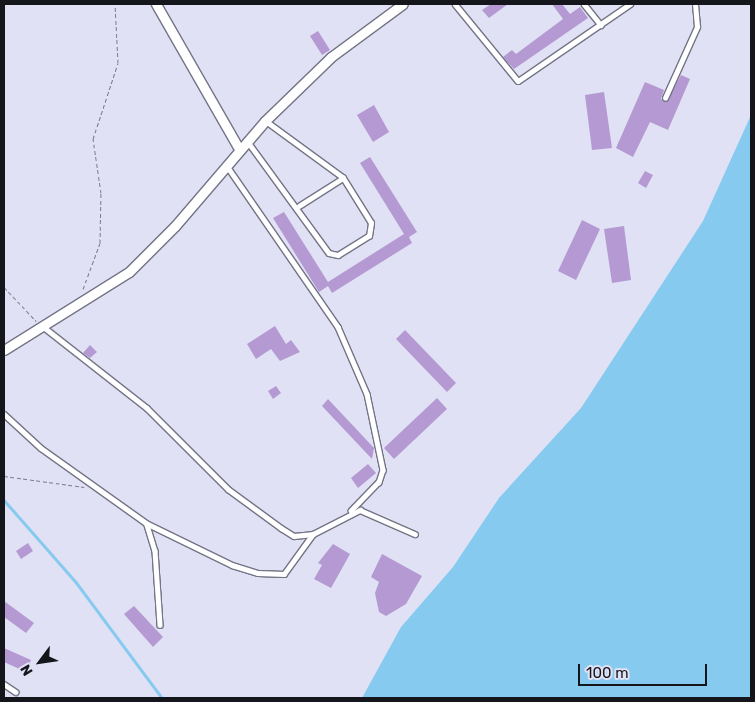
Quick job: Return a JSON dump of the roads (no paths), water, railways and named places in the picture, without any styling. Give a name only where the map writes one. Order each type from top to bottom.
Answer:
[{"type":"street","points":[[156,4],[239,149]]},
{"type":"street","points":[[4,350],[45,328],[129,272],[175,226],[226,164],[248,142],[265,121],[331,57],[403,4]]},
{"type":"lane","points":[[455,4],[518,81],[630,4]]},
{"type":"lane","points":[[584,4],[601,25]]},
{"type":"lane","points":[[665,98],[697,28],[695,4]]},
{"type":"lane","points":[[248,142],[298,206],[327,250],[338,255],[372,230],[343,178],[265,121]]},
{"type":"lane","points":[[45,328],[147,408],[257,514],[294,536],[313,534],[350,512],[379,482],[383,470],[367,394],[338,327],[226,164]]},
{"type":"lane","points":[[298,206],[343,178]]},
{"type":"lane","points":[[4,414],[95,487],[146,524],[232,565],[276,576],[291,568],[313,534]]},
{"type":"lane","points":[[350,512],[365,511],[414,534]]},
{"type":"lane","points":[[146,524],[155,551],[160,625]]},
{"type":"lane","points":[[4,684],[16,692]]},
{"type":"water","points":[[751,115],[751,698],[362,698],[401,627],[453,567],[499,498],[581,408],[703,221]]},
{"type":"waterway","points":[[4,500],[76,582],[162,698]]}]
